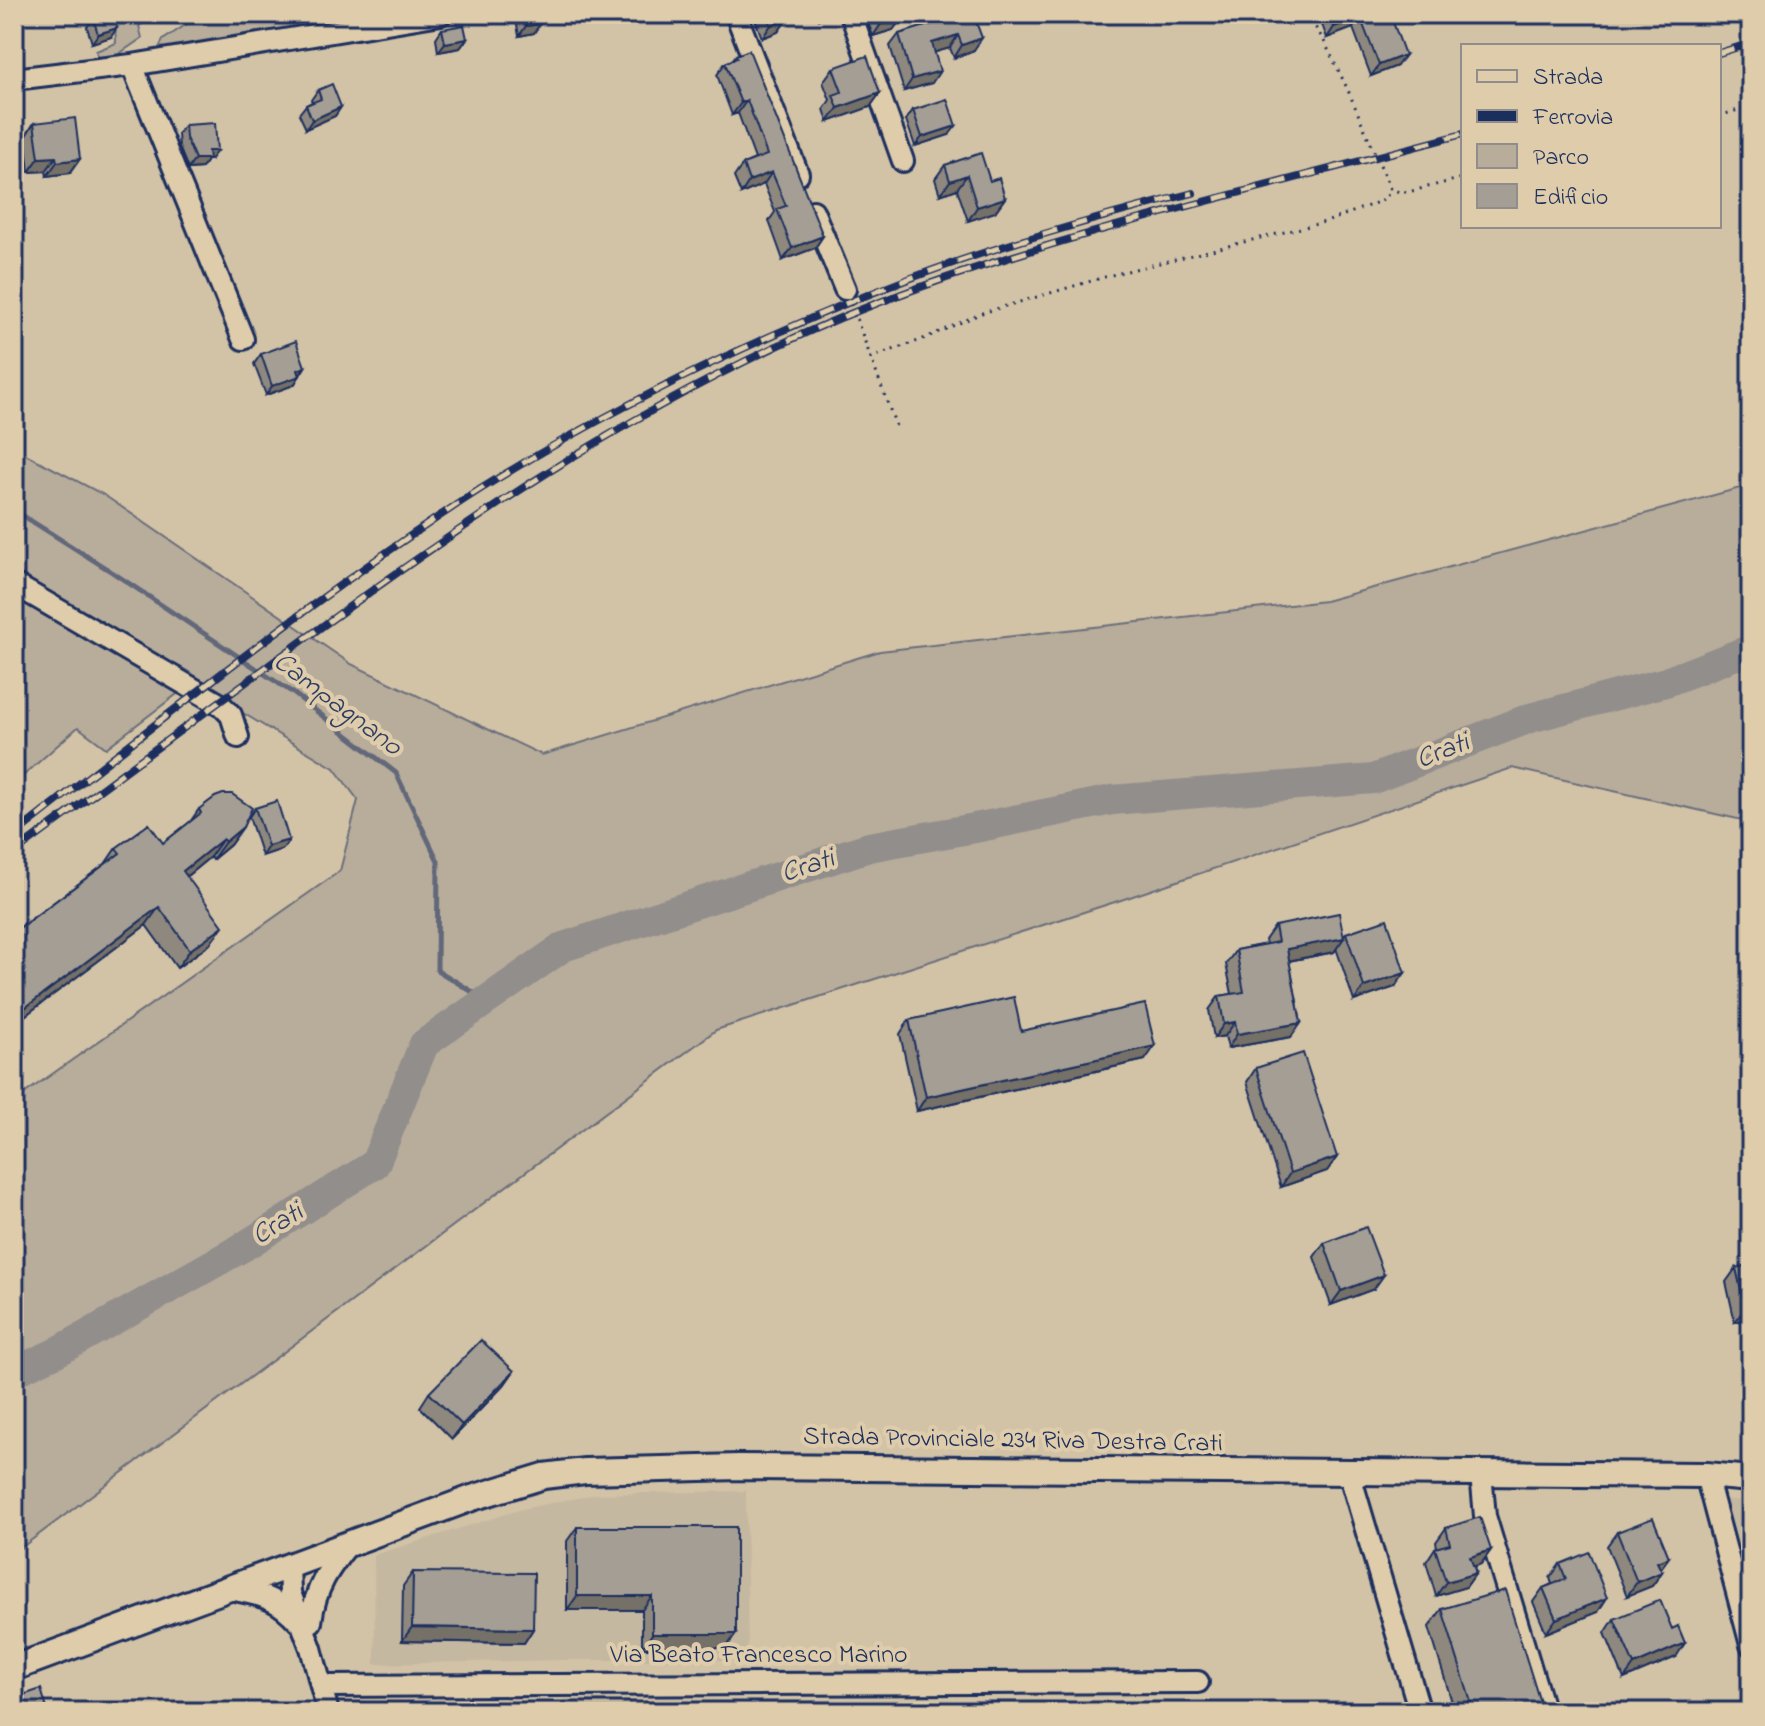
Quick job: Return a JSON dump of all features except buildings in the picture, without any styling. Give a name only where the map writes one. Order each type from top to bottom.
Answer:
[{"type":"main road","name":"Strada Provinciale 234 Riva Destra Crati","points":[[289,1564],[472,1498],[544,1476],[585,1471],[739,1467],[1706,1475],[1751,1479]]},
{"type":"main road","points":[[14,1668],[289,1564]]},
{"type":"street","points":[[14,79],[132,65],[441,14]]},
{"type":"street","points":[[736,14],[845,289]]},
{"type":"street","points":[[851,14],[903,161]]},
{"type":"street","points":[[132,65],[243,339]]},
{"type":"street","points":[[14,584],[221,705],[231,715],[238,737]]},
{"type":"street","points":[[1349,1472],[1420,1712]]},
{"type":"street","points":[[1481,1474],[1485,1516],[1544,1712]]},
{"type":"street","points":[[1706,1475],[1751,1645]]},
{"type":"street","points":[[306,1623],[327,1571],[350,1542]]},
{"type":"street","points":[[289,1564],[290,1593],[306,1623],[328,1712]]},
{"type":"street","points":[[225,1588],[270,1598],[306,1623]]},
{"type":"street","name":"Via Beato Francesco Marino","points":[[321,1686],[1198,1682]]},
{"type":"path","points":[[1307,14],[1347,88],[1390,188],[1408,192],[1461,179]]},
{"type":"path","points":[[1721,115],[1751,106]]},
{"type":"path","points":[[870,358],[907,346],[982,313],[1115,274],[1329,221],[1386,199],[1390,188]]},
{"type":"path","points":[[845,289],[896,426]]},
{"type":"shaded area","points":[[746,1491],[748,1660],[375,1664],[374,1555],[522,1509],[596,1494]]},
{"type":"shaded area","points":[[1722,1499],[1751,1501],[1751,1598]]},
{"type":"shaded area","points":[[564,1699],[683,1701],[686,1712],[568,1712]]},
{"type":"shaded area","points":[[915,1699],[1090,1703],[1092,1712],[753,1712],[750,1701]]},
{"type":"green space","points":[[136,14],[156,14],[139,26],[142,38],[100,64],[96,51],[116,43],[115,25]]},
{"type":"green space","points":[[202,14],[371,16],[161,51],[159,48],[163,40]]},
{"type":"green space","points":[[14,448],[104,495],[351,664],[542,755],[880,651],[1325,601],[1751,485],[1751,822],[1512,768],[1118,901],[716,1030],[14,1553],[14,1101],[340,871],[358,800],[334,768],[14,575]]},
{"type":"green space","points":[[14,596],[181,691],[106,748],[78,727],[14,784]]},
{"type":"waterway","name":"Campagnano","points":[[14,510],[293,693],[396,773],[438,861],[437,970],[476,994],[510,984]]},
{"type":"waterway","name":"Crati","points":[[14,1372],[55,1353],[243,1247],[375,1164],[424,1044],[563,947],[869,847],[1112,800],[1373,779],[1530,718],[1666,682],[1751,649]]},
{"type":"railway","points":[[1721,52],[1751,43]]},
{"type":"railway","points":[[14,853],[339,614],[476,519],[617,430],[764,352],[883,301],[1014,256],[1192,205],[1461,135]]},
{"type":"railway","points":[[14,835],[359,571],[479,490],[594,423],[712,363],[880,290],[1009,245],[1193,193]]}]
